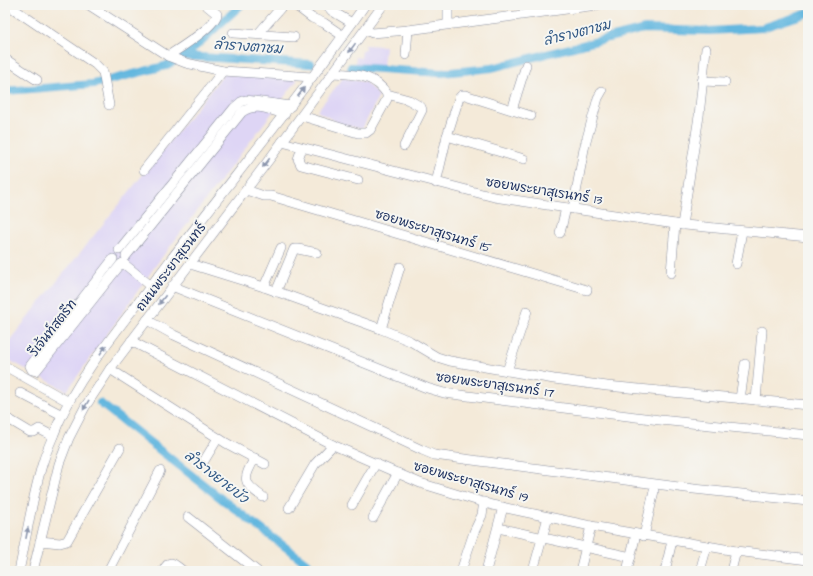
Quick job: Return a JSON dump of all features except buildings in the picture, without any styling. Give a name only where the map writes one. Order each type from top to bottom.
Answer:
[{"type":"street","points":[[8,5],[96,64],[103,72],[109,105]]},
{"type":"street","points":[[174,58],[217,18],[217,14],[206,5]]},
{"type":"street","points":[[258,34],[283,5]]},
{"type":"street","points":[[295,5],[312,18],[324,23],[343,36]]},
{"type":"street","name":"ถนนพระยาสุเรนทร์","points":[[19,571],[43,460],[69,402],[100,354],[152,283],[285,114],[365,5]]},
{"type":"street","name":"ถนนพระยาสุเรนทร์","points":[[33,571],[53,487],[69,438],[85,407],[110,369],[302,116],[383,5]]},
{"type":"street","points":[[448,5],[448,24]]},
{"type":"street","points":[[366,30],[372,33],[408,30],[597,5]]},
{"type":"street","points":[[92,6],[174,58],[186,63],[223,71],[312,77]]},
{"type":"street","points":[[324,23],[330,8],[352,23]]},
{"type":"street","points":[[406,56],[408,30]]},
{"type":"street","points":[[232,33],[294,37]]},
{"type":"street","points":[[671,273],[679,224],[691,174],[706,49]]},
{"type":"street","points":[[5,59],[38,80]]},
{"type":"street","points":[[512,110],[526,65]]},
{"type":"street","points":[[144,170],[223,71]]},
{"type":"street","points":[[334,73],[364,76],[378,85],[387,94],[409,100],[421,107],[422,110],[404,146]]},
{"type":"street","points":[[702,81],[725,82]]},
{"type":"street","points":[[560,233],[569,208],[598,98],[602,91]]},
{"type":"street","points":[[302,116],[358,133],[366,133],[372,126],[387,99],[387,94]]},
{"type":"street","points":[[436,183],[447,136],[459,98],[462,95],[465,94],[531,116]]},
{"type":"street","name":"รีเจ้นท์สตรีท","points":[[285,114],[257,106],[249,107],[242,112],[121,259],[30,366],[32,370],[36,371],[121,259],[237,105],[246,100],[291,106]]},
{"type":"street","points":[[447,136],[524,159]]},
{"type":"street","name":"ซอยพระยาสุเรนทร์ 13","points":[[282,142],[494,197],[679,224],[808,237]]},
{"type":"street","points":[[302,148],[298,159],[301,165],[358,180]]},
{"type":"street","name":"ซอยพระยาสุเรนทร์ 15","points":[[248,187],[264,196],[270,196],[587,290]]},
{"type":"street","points":[[217,199],[231,209]]},
{"type":"street","points":[[736,264],[742,231]]},
{"type":"street","points":[[264,287],[281,248]]},
{"type":"street","points":[[276,292],[294,249],[317,253]]},
{"type":"street","points":[[121,259],[152,283]]},
{"type":"street","points":[[190,264],[264,287],[381,329],[410,341],[437,357],[450,361],[554,379],[607,386],[808,405]]},
{"type":"street","points":[[381,329],[400,267]]},
{"type":"street","name":"ซอยพระยาสุเรนทร์ 17","points":[[172,286],[427,388],[444,393],[660,420],[808,435]]},
{"type":"street","points":[[507,371],[527,312]]},
{"type":"street","points":[[147,320],[174,335],[434,455],[694,489],[808,501]]},
{"type":"street","points":[[756,400],[762,331]]},
{"type":"street","name":"ซอยพระยาสุเรนทร์ 19","points":[[131,341],[333,445],[420,483],[503,507],[591,526],[672,541],[808,560]]},
{"type":"street","points":[[740,398],[744,364]]},
{"type":"street","points":[[5,366],[69,402]]},
{"type":"street","points":[[110,369],[218,438],[265,464]]},
{"type":"street","points":[[20,394],[62,415]]},
{"type":"street","points":[[10,420],[32,433],[39,429],[54,436]]},
{"type":"street","points":[[204,461],[218,438]]},
{"type":"street","points":[[289,508],[315,464],[333,445]]},
{"type":"street","points":[[40,541],[60,543],[67,541],[120,448]]},
{"type":"street","points":[[255,458],[248,469],[246,476],[247,482],[249,487],[263,497]]},
{"type":"street","points":[[352,505],[376,463]]},
{"type":"street","points":[[108,571],[160,471]]},
{"type":"street","points":[[373,518],[398,473]]},
{"type":"street","points":[[627,571],[630,557],[640,535],[654,491]]},
{"type":"street","points":[[461,571],[469,544],[482,515],[484,502]]},
{"type":"street","points":[[486,571],[503,507]]},
{"type":"street","points":[[188,517],[254,570]]},
{"type":"street","points":[[533,571],[548,517]]},
{"type":"street","points":[[580,571],[591,526]]},
{"type":"street","points":[[498,528],[630,557]]},
{"type":"street","points":[[665,571],[672,541]]},
{"type":"street","points":[[700,571],[707,546]]},
{"type":"street","points":[[731,571],[736,551]]},
{"type":"street","points":[[163,571],[170,562],[183,571]]},
{"type":"shaded area","points":[[365,45],[385,46],[383,66],[355,64],[356,57],[361,58],[362,50],[365,50]]},
{"type":"shaded area","points":[[224,74],[298,79],[156,265],[67,391],[5,358],[5,346]]},
{"type":"shaded area","points":[[343,78],[365,82],[379,96],[362,129],[340,124],[317,111]]},
{"type":"waterway","points":[[5,91],[94,84],[165,66],[184,56],[241,5]]},
{"type":"waterway","name":"ลำรางตาชม","points":[[351,67],[441,73],[492,68],[644,29],[709,31],[762,28],[808,13]]},
{"type":"waterway","name":"ลำรางตาชม","points":[[184,56],[311,64]]},
{"type":"waterway","name":"ลำรางยายบัว","points":[[100,403],[223,500],[317,571]]}]
